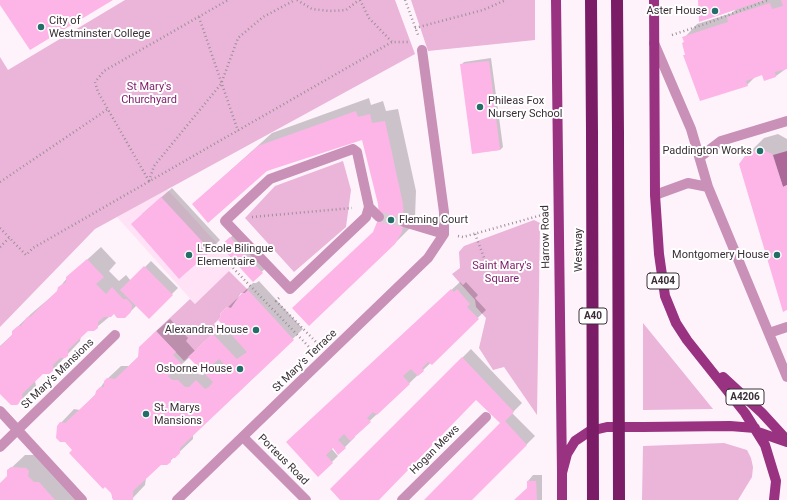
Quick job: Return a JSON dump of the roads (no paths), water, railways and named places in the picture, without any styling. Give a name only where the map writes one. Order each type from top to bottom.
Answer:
[{"type":"highway","name":"Westway","points":[[591,0],[593,500]]},
{"type":"highway","name":"A40","points":[[617,0],[619,500]]},
{"type":"main road","name":"Harrow Road","points":[[556,0],[562,473]]},
{"type":"main road","name":"A404","points":[[654,0],[655,195],[659,254],[665,296],[676,323],[745,413],[756,430]]},
{"type":"main road","name":"A4206","points":[[701,356],[762,413],[787,441]]},
{"type":"main road","points":[[562,500],[562,473],[567,454],[575,441],[590,430],[606,427],[730,426],[756,430],[769,453],[776,481],[774,500]]},
{"type":"main road","name":"A4206","points":[[756,430],[787,441]]},
{"type":"street","points":[[654,43],[691,129],[708,187],[787,377]]},
{"type":"street","points":[[404,222],[444,234],[444,212],[422,50]]},
{"type":"street","points":[[700,157],[721,142],[787,121]]},
{"type":"street","points":[[369,206],[366,217],[290,289],[225,221],[270,179],[353,149],[357,152],[369,206],[379,218]]},
{"type":"street","points":[[655,195],[688,183],[708,187]]},
{"type":"street","name":"St Mary's Terrace","points":[[177,500],[428,258],[444,234]]},
{"type":"street","points":[[769,333],[787,327]]},
{"type":"street","name":"St Mary's Mansions","points":[[0,447],[115,335]]},
{"type":"street","points":[[0,411],[82,500]]},
{"type":"street","name":"Hogan Mews","points":[[402,500],[486,417]]},
{"type":"street","name":"Porteus Road","points":[[243,437],[306,500]]},
{"type":"tunnel","points":[[379,217],[404,222]]},
{"type":"place","name":"Aster House","points":[[715,11]]},
{"type":"place","name":"City of Westminster College","points":[[41,27]]},
{"type":"place","name":"Phileas Fox Nursery School","points":[[480,107]]},
{"type":"place","name":"Paddington Works","points":[[760,151]]},
{"type":"place","name":"Fleming Court","points":[[391,220]]},
{"type":"place","name":"L'Ecole Bilingue Elementaire","points":[[189,255]]},
{"type":"place","name":"Montgomery House","points":[[777,255]]},
{"type":"place","name":"Alexandra House","points":[[256,330]]},
{"type":"place","name":"Osborne House","points":[[240,369]]},
{"type":"place","name":"St. Marys Mansions","points":[[146,414]]},
{"type":"park label","name":"St Mary's Churchyard","points":[[149,93]]},
{"type":"park label","name":"Saint Mary's Square","points":[[502,272]]}]
